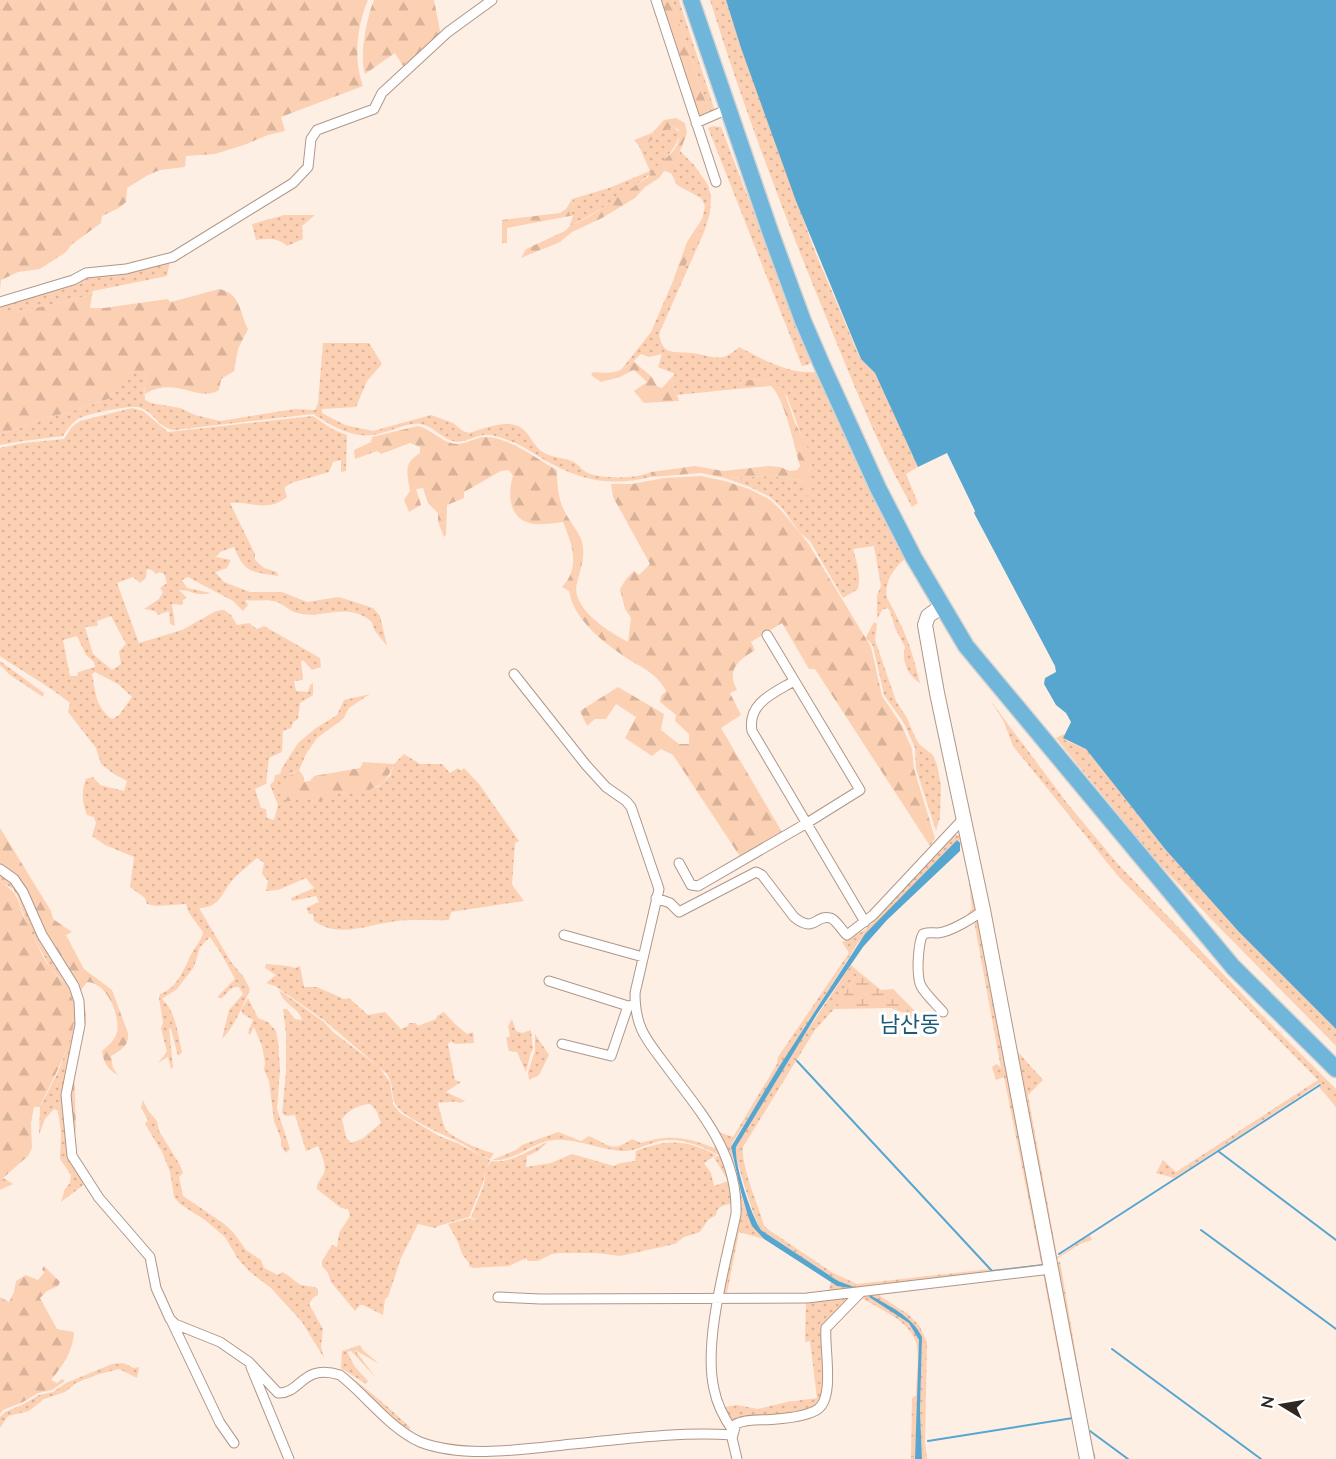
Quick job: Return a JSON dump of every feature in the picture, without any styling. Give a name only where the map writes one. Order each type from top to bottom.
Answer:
[{"type":"highway","points":[[691,0],[803,321],[878,488],[966,646],[1233,967],[1336,1069]]},
{"type":"main road","points":[[942,606],[928,616],[925,625],[963,819],[984,910],[1087,1459]]},
{"type":"street","points":[[0,302],[73,280],[86,273],[126,269],[173,257],[293,183],[308,167],[311,139],[317,130],[374,109],[381,93],[448,32],[492,0]]},
{"type":"street","points":[[656,0],[716,182]]},
{"type":"street","points":[[696,123],[728,109]]},
{"type":"street","points":[[679,863],[691,885],[698,886],[860,790],[767,635]]},
{"type":"street","points":[[514,674],[586,765],[606,787],[631,807],[659,890],[632,1006],[610,1056],[562,1044]]},
{"type":"street","points":[[794,681],[763,700],[755,708],[752,715],[752,731],[865,922]]},
{"type":"street","points":[[656,898],[670,903],[679,912],[756,872],[762,875],[794,917],[805,924],[813,924],[827,917],[832,918],[847,935],[865,922],[963,819]]},
{"type":"street","points":[[0,869],[14,879],[23,892],[42,935],[74,986],[79,1001],[80,1025],[66,1095],[72,1156],[99,1198],[150,1257],[156,1288],[220,1423],[234,1443]]},
{"type":"street","points":[[943,1012],[922,987],[918,964],[921,938],[923,934],[940,933],[974,918],[984,910]]},
{"type":"street","points":[[564,935],[643,957]]},
{"type":"street","points":[[549,981],[632,1006]]},
{"type":"street","points":[[632,1006],[641,1032],[713,1130],[731,1168],[736,1214],[719,1297],[711,1360],[712,1381],[720,1408],[733,1433],[737,1459]]},
{"type":"street","points":[[498,1298],[807,1298],[1051,1269]]},
{"type":"street","points":[[733,1433],[736,1424],[743,1421],[785,1418],[818,1409],[825,1401],[827,1390],[826,1328],[861,1292]]},
{"type":"street","points":[[170,1319],[183,1329],[220,1342],[249,1362],[276,1390],[282,1393],[313,1373],[326,1371],[340,1375],[404,1433],[426,1445],[452,1453],[478,1454],[615,1440],[733,1433]]},
{"type":"street","points":[[249,1362],[289,1459]]},
{"type":"green space","points":[[0,0],[368,0],[361,20],[357,54],[363,86],[281,117],[285,131],[215,154],[186,156],[185,167],[160,170],[148,175],[127,188],[126,202],[102,216],[101,223],[71,245],[66,252],[40,269],[18,272],[1,280],[0,289]]},
{"type":"green space","points":[[374,0],[434,0],[441,36],[403,66],[395,53],[365,74],[363,58],[365,37]]},
{"type":"green space","points":[[660,0],[672,0],[709,113],[697,116]]},
{"type":"green space","points":[[672,0],[679,0],[715,111],[709,113]]},
{"type":"green space","points":[[710,0],[726,0],[741,48],[814,249],[860,358],[875,373],[918,467],[906,474],[918,503],[912,507],[865,411],[808,274],[749,118]]},
{"type":"green space","points":[[676,118],[685,123],[687,133],[677,159],[659,178],[645,187],[635,198],[602,218],[572,232],[560,242],[521,258],[526,249],[565,231],[648,177],[677,146],[679,130],[674,127],[669,129],[639,146],[634,140],[652,133],[664,120]]},
{"type":"green space","points":[[674,127],[680,133],[674,147],[650,174],[617,199],[569,227],[573,216],[570,216],[574,206],[572,199],[609,188],[650,171],[639,146]]},
{"type":"green space","points":[[721,127],[811,362],[808,365],[802,366],[708,128]]},
{"type":"green space","points":[[680,151],[694,165],[708,185],[711,197],[710,213],[704,232],[659,334],[663,346],[674,352],[716,358],[727,356],[739,347],[786,368],[817,372],[847,442],[905,559],[890,576],[886,592],[907,639],[920,683],[906,667],[905,647],[895,628],[890,611],[887,608],[882,610],[877,619],[877,595],[881,586],[874,546],[853,549],[859,574],[858,589],[843,598],[810,541],[800,533],[782,508],[770,497],[725,478],[771,476],[799,480],[807,496],[806,476],[812,465],[787,396],[769,379],[742,380],[736,389],[677,395],[671,378],[675,374],[658,367],[662,354],[649,357],[641,354],[621,370],[651,332],[673,281],[680,277],[699,233],[705,206],[701,198],[677,185],[671,173],[664,171],[677,159]]},
{"type":"green space","points":[[572,199],[574,206],[570,216],[507,228],[507,243],[502,243],[502,220],[560,213],[566,209]]},
{"type":"green space","points":[[284,215],[315,215],[302,226],[303,239],[287,246],[276,240],[256,240],[252,224]]},
{"type":"green space","points":[[702,219],[699,233],[680,278],[673,281],[687,242]]},
{"type":"green space","points":[[170,261],[167,276],[93,291],[92,295],[18,312],[0,312],[0,306],[86,276]]},
{"type":"green space","points":[[219,289],[226,291],[235,299],[248,329],[238,349],[234,371],[221,379],[219,390],[203,393],[166,387],[145,394],[144,385],[147,379],[144,372],[126,375],[116,385],[111,398],[41,419],[0,435],[0,312],[18,312],[92,295],[90,308],[167,299],[171,302]]},
{"type":"green space","points":[[323,343],[369,343],[382,364],[367,381],[356,407],[322,409],[322,413],[345,425],[373,431],[431,415],[453,423],[469,433],[512,424],[525,431],[544,453],[574,462],[588,473],[620,477],[638,476],[651,472],[651,477],[611,482],[587,478],[494,436],[484,435],[457,442],[425,425],[416,424],[375,435],[356,434],[338,428],[313,414],[175,430],[165,427],[146,410],[129,407],[78,419],[63,436],[0,445],[0,435],[41,419],[111,398],[122,377],[144,371],[147,379],[144,385],[145,400],[220,421],[295,409],[315,410],[318,403]]},
{"type":"green space","points":[[633,361],[652,377],[657,386],[662,388],[671,378],[679,401],[644,403],[634,391],[647,382],[634,370],[601,382],[591,375],[593,372],[610,373],[620,370]]},
{"type":"green space","points":[[769,379],[783,388],[795,423],[811,454],[812,465],[806,476],[814,494],[807,496],[799,480],[771,476],[725,478],[701,473],[651,477],[651,472],[695,466],[723,471],[769,466],[790,471],[797,470],[800,466],[792,435],[776,392],[771,386],[736,389],[742,380]]},
{"type":"green space","points":[[132,408],[143,411],[168,432],[313,416],[332,429],[347,435],[346,471],[341,472],[341,460],[333,462],[329,472],[291,483],[284,488],[287,497],[273,504],[230,503],[255,554],[255,560],[264,568],[277,572],[278,576],[250,570],[242,562],[234,547],[220,552],[216,557],[231,560],[227,568],[215,572],[224,582],[250,592],[282,592],[307,602],[339,597],[373,608],[380,616],[387,646],[375,631],[371,621],[361,615],[343,612],[308,615],[295,612],[277,602],[265,600],[245,600],[248,605],[243,611],[233,601],[188,577],[182,580],[187,588],[211,593],[201,594],[179,590],[187,598],[183,600],[182,605],[172,604],[175,626],[170,624],[169,611],[158,615],[155,611],[144,609],[159,599],[163,592],[160,588],[167,583],[164,574],[160,572],[156,574],[147,569],[146,578],[140,583],[133,577],[117,583],[139,643],[182,630],[216,611],[224,610],[231,615],[237,625],[249,623],[257,629],[264,626],[320,658],[321,667],[312,670],[303,660],[301,662],[303,680],[294,681],[296,691],[308,692],[313,683],[313,695],[300,703],[298,719],[293,722],[291,728],[283,731],[282,752],[269,758],[266,784],[255,789],[261,808],[266,809],[267,818],[274,820],[278,805],[270,785],[275,775],[280,774],[298,743],[337,715],[344,700],[370,694],[349,708],[343,719],[317,738],[299,770],[290,774],[309,799],[318,802],[334,794],[378,787],[390,776],[394,764],[404,754],[420,764],[442,764],[450,773],[458,768],[461,771],[464,768],[479,784],[519,841],[515,843],[512,885],[524,901],[451,912],[449,920],[397,921],[344,930],[324,926],[314,921],[313,914],[309,914],[306,908],[319,902],[316,896],[292,901],[291,898],[314,888],[306,878],[278,890],[266,891],[268,881],[262,874],[264,863],[257,858],[234,879],[219,900],[199,908],[250,989],[234,1023],[222,1039],[229,1010],[243,994],[239,987],[236,987],[222,998],[218,998],[235,979],[210,937],[200,947],[194,967],[177,989],[162,999],[173,1017],[182,1052],[178,1056],[169,1028],[173,1067],[171,1069],[168,1057],[158,1063],[167,1052],[161,1028],[163,1023],[159,998],[160,994],[180,977],[203,932],[189,913],[186,904],[156,906],[147,904],[145,898],[130,887],[134,857],[105,845],[92,836],[96,823],[94,817],[87,815],[84,806],[83,793],[86,779],[93,777],[100,785],[124,791],[127,781],[101,764],[96,748],[68,712],[70,703],[0,656],[0,448],[64,439],[72,427],[80,421]],"holes":[[[111,616],[126,644],[119,651],[121,664],[112,670],[93,654],[85,627],[98,626],[97,621]],[[77,636],[95,667],[78,672],[77,676],[70,676],[63,640]],[[95,672],[118,684],[132,697],[119,715],[112,719],[99,704],[92,674]]]},
{"type":"green space","points":[[418,426],[455,444],[493,437],[522,449],[557,470],[561,503],[583,547],[576,592],[579,601],[602,626],[628,642],[631,618],[625,609],[620,589],[634,571],[639,575],[650,564],[613,497],[611,484],[632,484],[664,478],[701,476],[749,489],[769,499],[808,543],[871,647],[882,696],[901,724],[912,749],[914,769],[935,838],[930,846],[815,669],[809,669],[782,623],[751,642],[755,650],[743,658],[733,671],[737,690],[730,693],[741,715],[721,728],[782,832],[794,824],[797,828],[741,858],[673,755],[661,749],[652,756],[625,738],[636,717],[616,704],[606,719],[595,719],[587,726],[580,711],[618,687],[664,714],[661,730],[679,744],[689,744],[689,734],[675,721],[676,715],[660,702],[661,696],[666,691],[660,682],[652,674],[613,649],[594,632],[578,613],[569,591],[562,587],[568,579],[573,563],[572,547],[563,522],[533,524],[525,522],[512,506],[510,491],[513,476],[509,470],[501,471],[464,492],[464,498],[447,505],[446,535],[444,537],[438,522],[438,513],[428,503],[423,488],[416,489],[421,505],[409,512],[404,500],[410,491],[407,469],[411,461],[420,453],[420,447],[410,443],[381,454],[377,451],[355,459],[354,450],[371,442],[372,437]]},
{"type":"green space","points":[[874,622],[877,624],[875,640],[896,701],[919,744],[933,755],[937,765],[941,786],[940,817],[936,831],[916,769],[915,748],[904,723],[884,695],[873,646],[866,637]]},
{"type":"green space","points":[[0,661],[44,693],[43,697],[10,675],[0,665]]},
{"type":"green space","points":[[990,700],[1067,803],[1117,863],[1336,1089],[1336,1107],[1319,1087],[1322,1085],[1320,1083],[1174,1178],[1156,1173],[1163,1160],[1176,1172],[1318,1080],[1118,876],[1013,746],[1003,720]]},
{"type":"green space","points":[[1064,734],[1065,740],[1086,749],[1165,849],[1239,932],[1336,1029],[1336,1046],[1152,856],[1056,738]]},
{"type":"green space","points":[[363,762],[394,764],[384,781],[371,789],[336,794],[318,802],[309,799],[287,801],[282,792],[286,779],[299,770],[304,777],[304,782],[310,781],[314,776],[360,768]]},
{"type":"green space","points":[[0,828],[51,911],[53,919],[72,932],[66,935],[84,969],[112,990],[128,1033],[126,1044],[111,1056],[113,1068],[118,1075],[107,1065],[102,1051],[113,1040],[117,1032],[114,1009],[101,988],[87,982],[81,990],[86,1022],[74,1074],[76,1127],[73,1150],[68,1091],[82,1013],[36,914],[0,867]]},
{"type":"green space","points":[[952,836],[962,836],[978,908],[975,913],[968,917],[967,915],[972,908],[969,883],[966,862],[957,840],[858,943],[733,1142],[731,1147],[745,1207],[750,1219],[764,1239],[739,1232],[727,1293],[724,1293],[722,1291],[738,1207],[719,1132],[733,1137],[777,1064],[778,1057],[849,953],[842,942],[865,930]]},
{"type":"green space","points":[[0,869],[7,873],[76,994],[77,1037],[68,1139],[86,1183],[61,1202],[65,1189],[70,1183],[71,1175],[60,1159],[61,1132],[58,1111],[54,1109],[45,1119],[39,1135],[40,1107],[58,1072],[74,1019],[64,981],[51,970],[27,925],[13,889],[0,881]]},
{"type":"green space","points":[[0,881],[16,896],[45,961],[65,983],[72,998],[74,1013],[68,1046],[40,1107],[34,1107],[31,1123],[32,1148],[28,1156],[3,1178],[13,1184],[0,1190]]},
{"type":"green space","points":[[978,919],[1045,1261],[1041,1263],[1004,1077],[996,1080],[992,1067],[997,1064],[1001,1068],[974,921]]},
{"type":"green space","points":[[266,964],[295,968],[300,966],[304,987],[317,987],[344,999],[349,998],[368,1015],[385,1012],[401,1029],[409,1023],[416,1023],[418,1026],[436,1019],[444,1012],[467,1034],[473,1032],[474,1043],[455,1044],[451,1041],[448,1044],[455,1080],[461,1082],[446,1092],[465,1101],[460,1103],[438,1102],[446,1130],[454,1137],[494,1153],[490,1159],[400,1110],[394,1101],[387,1074],[325,1021],[275,986],[266,983],[276,975],[265,968]]},
{"type":"green space","points":[[851,965],[859,972],[834,1009],[815,1030],[743,1147],[747,1175],[764,1225],[833,1273],[857,1284],[990,1269],[992,1271],[1045,1266],[828,1294],[831,1282],[837,1286],[857,1288],[838,1281],[761,1230],[745,1188],[736,1157],[736,1147],[785,1064]]},
{"type":"green space","points":[[859,972],[881,990],[893,989],[924,1020],[909,1023],[904,1013],[891,1008],[834,1009]]},
{"type":"green space","points":[[279,990],[324,1022],[333,1032],[379,1067],[390,1082],[393,1104],[400,1113],[439,1136],[490,1160],[469,1217],[435,1228],[418,1224],[401,1258],[388,1297],[385,1299],[383,1315],[363,1305],[355,1311],[331,1282],[322,1266],[322,1261],[332,1245],[337,1247],[339,1233],[350,1216],[348,1209],[341,1208],[317,1189],[325,1168],[318,1146],[306,1151],[295,1115],[286,1116],[282,1113],[286,1072],[286,1034],[283,1009],[287,1009],[295,1019],[302,1020],[298,1012]],"holes":[[[370,1104],[376,1110],[381,1123],[362,1139],[351,1143],[346,1137],[342,1119],[344,1116]]]},
{"type":"green space","points":[[248,998],[258,1018],[268,1022],[276,1031],[280,1069],[277,1109],[290,1149],[286,1153],[281,1146],[281,1139],[274,1121],[269,1081],[264,1070],[262,1046],[254,1027],[250,1035],[248,1033],[253,1020],[241,1010]]},
{"type":"green space","points":[[512,1019],[516,1031],[522,1033],[531,1030],[533,1050],[526,1072],[517,1052],[509,1051],[506,1038],[510,1036],[508,1026]]},
{"type":"green space","points":[[535,1034],[549,1055],[539,1075],[529,1080],[528,1072],[535,1051]]},
{"type":"green space","points":[[1016,1050],[1043,1080],[1028,1095],[1057,1256],[1090,1235],[1092,1240],[1080,1244],[1055,1260]]},
{"type":"green space","points":[[143,1100],[180,1165],[183,1173],[179,1177],[183,1196],[223,1223],[246,1250],[261,1260],[264,1268],[278,1275],[282,1272],[299,1284],[318,1289],[318,1295],[309,1304],[323,1329],[321,1346],[324,1358],[302,1322],[271,1288],[250,1272],[238,1259],[225,1237],[205,1220],[180,1204],[174,1197],[170,1172],[162,1152],[145,1124],[148,1120],[141,1108]]},
{"type":"green space","points":[[558,1132],[581,1141],[589,1136],[615,1147],[632,1139],[641,1143],[660,1138],[678,1138],[696,1141],[714,1148],[717,1144],[721,1152],[718,1155],[696,1145],[672,1140],[664,1140],[626,1151],[553,1140],[538,1144],[509,1158],[492,1160],[522,1145]]},
{"type":"green space","points":[[548,1142],[538,1151],[527,1156],[526,1167],[551,1163],[572,1154],[614,1166],[635,1161],[636,1151],[657,1144],[676,1142],[695,1146],[716,1155],[704,1163],[711,1173],[714,1186],[728,1181],[714,1157],[723,1155],[734,1203],[717,1210],[716,1215],[708,1220],[700,1232],[684,1237],[675,1244],[620,1256],[597,1253],[561,1253],[552,1254],[538,1261],[528,1261],[525,1256],[526,1260],[509,1266],[473,1268],[469,1266],[462,1254],[448,1224],[470,1218],[477,1221],[471,1217],[484,1184],[486,1169],[491,1161],[514,1158]]},
{"type":"green space","points":[[1060,1261],[1089,1431],[1096,1459],[1091,1459],[1056,1265]]},
{"type":"green space","points":[[44,1266],[60,1282],[58,1286],[47,1291],[40,1298],[57,1329],[74,1332],[69,1352],[51,1380],[57,1383],[62,1379],[65,1381],[52,1390],[38,1393],[3,1410],[0,1414],[0,1297],[9,1302],[16,1281],[26,1275],[38,1280],[44,1273],[42,1269]]},
{"type":"green space","points":[[1043,1274],[1046,1276],[1083,1459],[1079,1459],[1073,1416],[1070,1415]]},
{"type":"green space","points":[[882,1292],[880,1296],[909,1315],[919,1325],[927,1342],[925,1442],[927,1459],[922,1459],[920,1411],[922,1337],[906,1317],[870,1295],[906,1320],[919,1339],[921,1357],[918,1394],[916,1395],[918,1354],[912,1334],[900,1321],[860,1297],[864,1293]]},
{"type":"green space","points":[[847,1297],[850,1299],[827,1323],[824,1397],[814,1408],[790,1415],[732,1422],[720,1404],[725,1407],[737,1405],[758,1409],[817,1398],[810,1341],[805,1342],[806,1301]]},
{"type":"green space","points":[[360,1345],[379,1364],[355,1350],[376,1378],[351,1351],[347,1352],[355,1367],[368,1381],[366,1384],[341,1368],[342,1351]]},
{"type":"green space","points":[[123,1363],[134,1368],[139,1367],[137,1378],[119,1369],[96,1375],[76,1383],[65,1392],[44,1399],[29,1411],[8,1416],[0,1428],[0,1417],[5,1412],[39,1395],[53,1392],[66,1383],[112,1364]]},
{"type":"green space","points":[[346,1374],[410,1427],[409,1432]]},
{"type":"green space","points":[[918,1394],[915,1459],[911,1459],[912,1398]]},
{"type":"water","points":[[726,0],[1336,0],[1336,1029],[1239,932],[1165,849],[1086,749],[1063,738],[1071,722],[1066,713],[1056,705],[1044,684],[1045,678],[1056,672],[1055,666],[974,513],[947,453],[918,467],[875,373],[861,359],[796,201]]},
{"type":"water","points":[[957,840],[960,843],[960,851],[887,920],[863,947],[817,1014],[736,1147],[744,1189],[761,1230],[838,1281],[857,1288],[837,1286],[764,1239],[752,1226],[741,1192],[731,1147],[779,1067],[865,934]]},
{"type":"water","points":[[870,1295],[906,1317],[922,1337],[920,1411],[922,1459],[915,1459],[919,1340],[909,1323],[869,1297]]},
{"type":"waterway","points":[[797,1061],[992,1271],[1043,1265]]},
{"type":"waterway","points":[[1059,1254],[1320,1085]]},
{"type":"waterway","points":[[1218,1151],[1336,1240]]},
{"type":"waterway","points":[[1201,1230],[1336,1329]]},
{"type":"waterway","points":[[1112,1349],[1261,1459]]},
{"type":"waterway","points":[[928,1441],[1073,1418]]},
{"type":"waterway","points":[[1090,1431],[1128,1459]]},
{"type":"district","name":"남산동","points":[[910,1023]]}]
